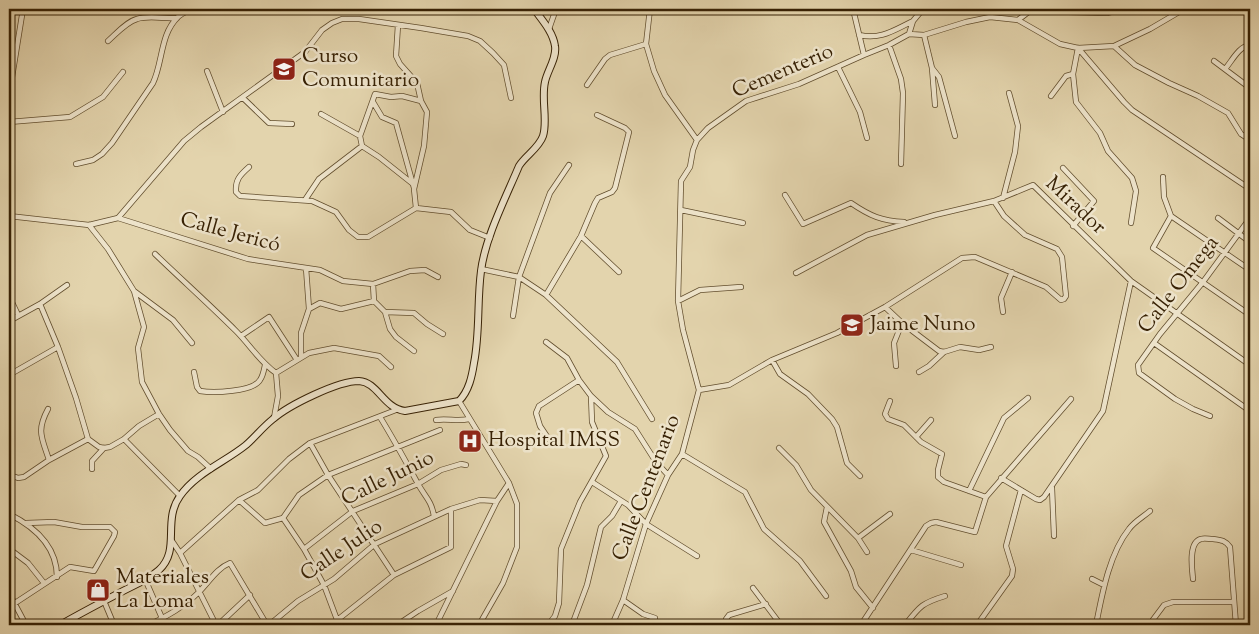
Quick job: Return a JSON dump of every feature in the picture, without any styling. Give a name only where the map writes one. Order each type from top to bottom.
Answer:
[{"type":"street","points":[[9,96],[23,9]]},
{"type":"street","points":[[76,164],[92,160],[102,154],[112,143],[158,74],[167,33],[177,18],[192,9]]},
{"type":"street","points":[[180,553],[239,500],[258,490],[310,443],[396,410],[405,411],[459,401],[467,390],[477,351],[481,269],[490,238],[519,166],[540,143],[544,135],[544,85],[555,55],[555,46],[549,29],[534,9]]},
{"type":"street","points":[[549,29],[556,9]]},
{"type":"street","points":[[650,9],[646,44],[654,71],[665,95],[697,140],[690,167],[681,181],[678,301],[700,390],[729,385],[772,360],[837,334],[885,307],[962,258],[975,257],[1046,287],[1061,300],[1064,299],[1066,296],[1062,257],[1057,249],[1025,234],[1004,216],[994,201]]},
{"type":"street","points":[[853,9],[864,55]]},
{"type":"street","points":[[923,9],[913,21],[909,34],[924,35],[990,17],[1018,20],[1060,44],[1078,48],[1114,46],[1150,29],[1179,12],[1189,9]]},
{"type":"street","points":[[1018,20],[1032,10],[1107,14],[1124,9]]},
{"type":"street","points":[[108,41],[135,19],[177,18]]},
{"type":"street","points":[[9,216],[89,225],[118,218],[184,141],[305,52],[322,30],[342,19],[359,19],[468,36],[480,41],[504,65],[511,98]]},
{"type":"street","points":[[859,35],[869,38],[880,37],[913,21]]},
{"type":"street","points":[[398,25],[396,56],[400,64],[417,83],[420,101],[427,112],[424,146],[413,186]]},
{"type":"street","name":"Cementerio","points":[[697,140],[708,128],[746,101],[800,84],[864,55],[889,46],[909,34]]},
{"type":"street","points":[[924,35],[932,68],[936,105]]},
{"type":"street","points":[[587,85],[605,59],[610,55],[646,44]]},
{"type":"street","points":[[1225,69],[1242,48],[1248,44],[1250,45]]},
{"type":"street","points":[[889,46],[904,92],[900,164]]},
{"type":"street","points":[[1114,46],[1135,65],[1198,96],[1228,114],[1241,134],[1250,140]]},
{"type":"street","points":[[1078,48],[1072,74],[1076,102],[1100,133],[1108,150],[1132,178],[1136,191],[1131,223]]},
{"type":"street","points":[[1078,48],[1132,110],[1250,189]]},
{"type":"street","points":[[1214,61],[1250,88]]},
{"type":"street","points":[[838,67],[860,112],[867,138]]},
{"type":"street","points":[[932,68],[939,77],[955,136]]},
{"type":"street","points":[[207,71],[222,112]]},
{"type":"street","points":[[9,122],[70,117],[103,97],[123,72]]},
{"type":"street","points":[[1051,96],[1066,76],[1072,74]]},
{"type":"street","points":[[1003,198],[1015,152],[1018,126],[1009,93]]},
{"type":"street","points":[[413,186],[379,157],[362,146],[360,136],[375,94],[402,96],[420,101]]},
{"type":"street","points":[[242,98],[269,123],[292,124]]},
{"type":"street","points":[[373,102],[382,117],[396,123],[413,186],[416,208]]},
{"type":"street","points":[[321,114],[360,136]]},
{"type":"street","points":[[546,295],[581,236],[598,198],[612,192],[615,188],[629,132],[625,128],[597,116]]},
{"type":"street","points":[[305,200],[319,179],[362,146]]},
{"type":"street","points":[[513,316],[519,277],[550,193],[569,165]]},
{"type":"street","points":[[249,167],[239,176],[236,184],[236,192],[240,196],[312,201],[336,212],[349,230],[358,237],[368,237],[416,208],[451,212],[470,230],[490,238]]},
{"type":"street","points":[[1063,168],[1094,201],[1073,226]]},
{"type":"street","points":[[1163,177],[1164,198],[1171,216],[1250,270]]},
{"type":"street","name":"Mirador","points":[[796,273],[867,235],[994,201],[1033,185],[1073,226],[1131,280],[1250,365]]},
{"type":"street","points":[[785,195],[803,224],[851,203],[869,215],[890,221],[911,222]]},
{"type":"street","points":[[681,210],[743,224]]},
{"type":"street","points":[[1171,216],[1153,248],[1250,315]]},
{"type":"street","name":"Calle Jericó","points":[[118,218],[248,260],[306,268],[309,309],[302,332],[299,358]]},
{"type":"street","points":[[1218,218],[1250,242]]},
{"type":"street","name":"Calle Omega","points":[[1210,416],[1175,399],[1139,373],[1138,365],[1250,218]]},
{"type":"street","points":[[89,225],[108,248],[134,291],[144,327],[138,348],[142,382],[159,414],[188,452],[198,456],[211,469]]},
{"type":"street","points":[[581,236],[618,272]]},
{"type":"street","points":[[155,254],[195,290],[241,336],[265,365],[276,373],[278,396],[274,418]]},
{"type":"street","points":[[306,268],[320,270],[343,281],[373,284],[410,271],[425,270],[438,277]]},
{"type":"street","points":[[481,269],[519,277],[546,295],[617,362],[652,419]]},
{"type":"street","points":[[1003,312],[1001,298],[1012,272]]},
{"type":"street","points":[[1001,478],[1040,500],[1052,488],[1103,411],[1131,280]]},
{"type":"street","points":[[373,284],[374,301],[385,312],[390,330],[414,351]]},
{"type":"street","points":[[11,338],[11,320],[40,304],[67,285]]},
{"type":"street","points":[[678,301],[700,290],[740,287]]},
{"type":"street","points":[[134,291],[173,320],[192,343]]},
{"type":"street","points":[[9,296],[18,315]]},
{"type":"street","points":[[309,309],[320,303],[341,309],[374,301]]},
{"type":"street","points":[[40,304],[58,347],[88,439],[99,447],[104,448]]},
{"type":"street","points":[[885,307],[902,323],[939,351],[944,352]]},
{"type":"street","points":[[385,312],[414,313],[443,334]]},
{"type":"street","points":[[241,336],[269,317],[299,358]]},
{"type":"street","points":[[896,366],[894,343],[902,323]]},
{"type":"street","points":[[546,342],[568,358],[579,380],[608,412],[635,429],[656,462],[668,474]]},
{"type":"street","points":[[1154,343],[1250,411]]},
{"type":"street","points":[[9,375],[58,347]]},
{"type":"street","points":[[919,372],[929,366],[944,352],[960,348],[979,350],[991,347]]},
{"type":"street","points":[[276,373],[299,358],[334,348],[379,356],[391,368]]},
{"type":"street","points":[[772,360],[780,374],[808,394],[832,419],[837,428],[847,463],[860,476]]},
{"type":"street","points":[[194,372],[197,388],[200,391],[241,390],[253,386],[260,381],[265,365]]},
{"type":"street","points":[[550,441],[540,426],[536,413],[539,406],[579,380]]},
{"type":"street","points":[[60,625],[145,580],[160,570],[169,556],[172,541],[170,521],[180,496],[192,482],[246,445],[274,418],[301,401],[346,383],[361,381],[375,388],[388,404],[396,410]]},
{"type":"street","name":"Calle Centenario","points":[[612,625],[623,600],[646,524],[668,474],[682,454],[700,390]]},
{"type":"street","points":[[548,625],[555,616],[559,603],[560,549],[580,502],[606,456],[592,422],[592,396]]},
{"type":"street","points":[[968,491],[1004,418],[1028,398]]},
{"type":"street","points":[[861,625],[926,526],[931,522],[975,532],[986,497],[1071,400]]},
{"type":"street","points":[[459,401],[509,483],[516,504],[517,547],[503,583],[479,625]]},
{"type":"street","points":[[890,401],[886,414],[888,420],[904,425],[921,442],[942,454],[938,477],[944,482],[986,497]]},
{"type":"street","points":[[48,409],[40,425],[42,438],[50,460]]},
{"type":"street","points":[[92,469],[92,460],[104,448],[124,439],[139,426],[159,414]]},
{"type":"street","points":[[380,417],[418,484],[432,504],[434,516]]},
{"type":"street","points":[[436,420],[460,421],[468,418]]},
{"type":"street","points":[[916,437],[931,420]]},
{"type":"street","points":[[239,500],[265,522],[283,518],[299,495],[328,475],[440,430]]},
{"type":"street","points":[[9,469],[13,476],[18,478],[24,477],[88,439]]},
{"type":"street","points":[[124,439],[180,496]]},
{"type":"street","points":[[310,443],[328,475],[394,575]]},
{"type":"street","points":[[779,448],[796,466],[811,490],[858,538],[867,552]]},
{"type":"street","points":[[682,454],[745,492],[764,529],[800,561],[826,596]]},
{"type":"street","name":"Calle Junio","points":[[304,549],[353,511],[418,484],[440,470],[461,464],[466,465]]},
{"type":"street","points":[[592,482],[628,505],[646,524],[697,556]]},
{"type":"street","points":[[436,625],[498,501],[509,483]]},
{"type":"street","points":[[1052,488],[1054,536]]},
{"type":"street","points":[[977,625],[1012,576],[1013,569],[1006,546],[1021,490]]},
{"type":"street","name":"Calle Julio","points":[[268,625],[298,600],[324,585],[349,567],[375,544],[451,510],[480,500],[498,501]]},
{"type":"street","points":[[572,625],[587,585],[601,527],[612,516],[621,501]]},
{"type":"street","points":[[827,507],[824,522],[851,571],[856,587],[873,608]]},
{"type":"street","points":[[331,625],[338,623],[394,575],[451,547],[451,510]]},
{"type":"street","points":[[1096,625],[1104,585],[1119,545],[1130,528],[1150,511]]},
{"type":"street","points":[[9,514],[26,523],[52,550],[57,565],[57,577]]},
{"type":"street","points":[[858,538],[890,514]]},
{"type":"street","points":[[283,518],[304,549],[324,585],[338,623]]},
{"type":"street","points":[[9,607],[70,567],[94,571],[114,536],[113,529],[110,527],[82,527],[54,522],[26,523]]},
{"type":"street","points":[[1193,580],[1192,548],[1195,542],[1200,539],[1221,540],[1226,543],[1230,547],[1236,625]]},
{"type":"street","points":[[172,541],[217,625],[250,595]]},
{"type":"street","points":[[911,550],[961,565]]},
{"type":"street","points":[[12,552],[28,563],[44,583]]},
{"type":"street","points":[[149,625],[180,608],[200,592],[223,566],[230,563],[268,625]]},
{"type":"street","points":[[1092,579],[1104,585]]},
{"type":"street","points":[[145,580],[165,625]]},
{"type":"street","points":[[753,588],[782,625]]},
{"type":"street","points":[[397,625],[455,590]]},
{"type":"street","points":[[9,593],[26,625]]},
{"type":"street","points":[[905,625],[919,606],[945,596]]},
{"type":"street","points":[[623,600],[642,614],[655,618]]},
{"type":"street","points":[[104,601],[114,625]]},
{"type":"street","points":[[1149,625],[1164,605],[1173,602],[1234,602]]},
{"type":"street","points":[[730,625],[726,619],[729,615],[766,604]]},
{"type":"street","points":[[74,617],[78,625]]},
{"type":"street","points":[[868,625],[882,622],[887,625]]},
{"type":"place","name":"Curso Comunitario","points":[[284,69]]},
{"type":"place","name":"Jaime Nuno","points":[[852,325]]},
{"type":"place","name":"Hospital IMSS","points":[[470,441]]},
{"type":"place","name":"Materiales La Loma","points":[[98,590]]}]
